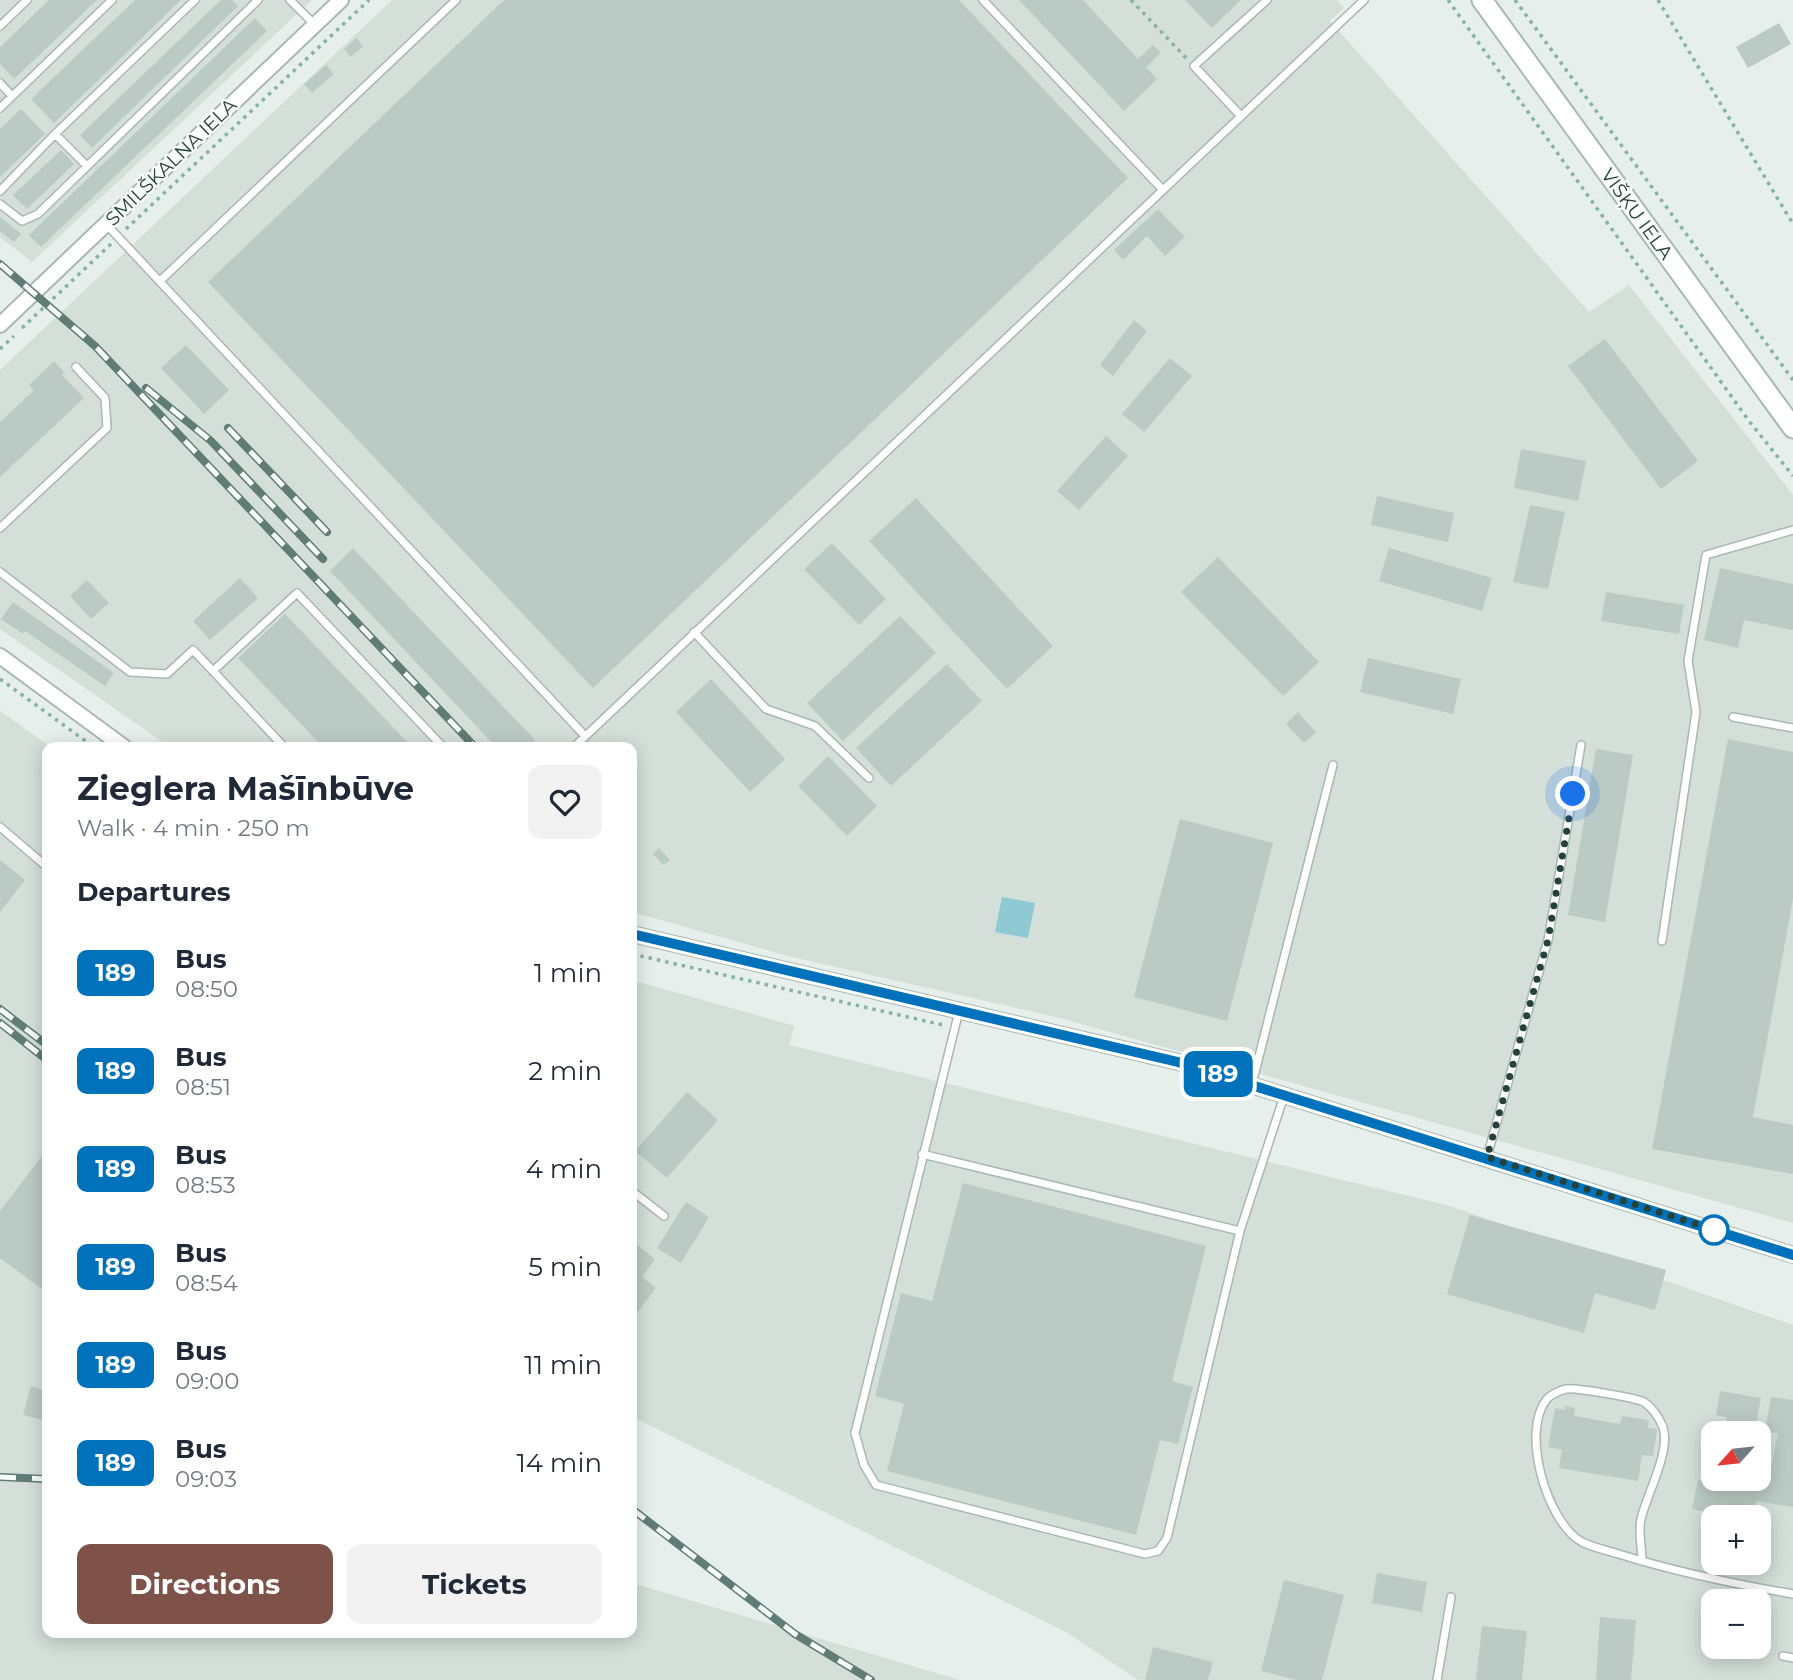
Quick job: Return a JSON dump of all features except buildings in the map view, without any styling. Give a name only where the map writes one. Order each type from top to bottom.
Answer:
[{"type":"street","name":"SMILŠKALNA IELA","points":[[0,325],[341,0]]},
{"type":"street","name":"VIŠĶU IELA","points":[[1482,0],[1793,428]]},
{"type":"street","points":[[0,656],[117,742]]},
{"type":"street","points":[[637,935],[1178,1062],[1793,1255]]},
{"type":"lane","points":[[0,26],[27,0]]},
{"type":"lane","points":[[0,108],[112,0]]},
{"type":"lane","points":[[0,191],[55,134],[195,0]]},
{"type":"lane","points":[[0,204],[22,221],[38,214],[258,0]]},
{"type":"lane","points":[[290,0],[315,25]]},
{"type":"lane","points":[[160,281],[456,0]]},
{"type":"lane","points":[[983,0],[1162,189]]},
{"type":"lane","points":[[1240,115],[1194,66],[1267,0]]},
{"type":"lane","points":[[579,742],[1364,0]]},
{"type":"lane","points":[[0,83],[12,96]]},
{"type":"lane","points":[[55,134],[87,166]]},
{"type":"lane","points":[[106,224],[585,737]]},
{"type":"lane","points":[[0,528],[107,428],[105,398],[76,367]]},
{"type":"lane","points":[[1662,942],[1696,712],[1688,661],[1706,555],[1793,530]]},
{"type":"lane","points":[[0,572],[130,672],[167,674],[193,650],[279,742]]},
{"type":"lane","points":[[213,671],[297,593],[438,742]]},
{"type":"lane","points":[[694,632],[766,709],[815,726],[869,778]]},
{"type":"lane","points":[[1733,717],[1793,728]]},
{"type":"lane","points":[[1487,1157],[1548,940],[1581,745]]},
{"type":"lane","points":[[1252,1084],[1333,765]]},
{"type":"lane","points":[[0,827],[42,863]]},
{"type":"lane","points":[[959,1011],[855,1433],[864,1465],[876,1485],[1145,1555],[1157,1552],[1167,1538],[1241,1231],[1285,1094]]},
{"type":"lane","points":[[922,1154],[1241,1231]]},
{"type":"lane","points":[[637,1195],[664,1216]]},
{"type":"lane","points":[[1642,1561],[1641,1519],[1656,1483],[1664,1431],[1657,1415],[1643,1401],[1567,1388],[1548,1397],[1538,1416],[1536,1444],[1543,1482],[1553,1509],[1567,1530],[1582,1542],[1681,1574],[1793,1594]]},
{"type":"lane","points":[[1437,1680],[1451,1597]]},
{"type":"lane","points":[[1783,1656],[1793,1658]]},
{"type":"path","points":[[0,349],[369,0]]},
{"type":"path","points":[[1131,0],[1194,66]]},
{"type":"path","points":[[1448,0],[1749,421],[1793,477]]},
{"type":"path","points":[[1515,0],[1793,380]]},
{"type":"path","points":[[1658,0],[1793,224]]},
{"type":"path","points":[[0,679],[87,742]]},
{"type":"path","points":[[637,955],[954,1028]]},
{"type":"shaded area","points":[[0,0],[312,0],[32,262],[0,237]]},
{"type":"shaded area","points":[[392,0],[1337,0],[1344,8],[1330,21],[1589,312],[1629,285],[1793,495],[1793,1223],[1056,1017],[792,957],[637,913],[637,742],[163,742],[0,629],[0,370]]},
{"type":"shaded area","points":[[0,711],[44,742],[42,1638],[637,1638],[637,1584],[960,1680],[0,1680]]},
{"type":"shaded area","points":[[637,981],[795,1026],[789,1045],[1450,1206],[1793,1325],[1793,1680],[1138,1680],[1066,1632],[637,1419]]},
{"type":"water","points":[[1002,897],[1035,903],[1028,938],[995,932]]},
{"type":"railway","points":[[0,264],[95,346],[470,742]]},
{"type":"railway","points":[[146,388],[211,441],[323,559]]},
{"type":"railway","points":[[228,428],[327,532]]},
{"type":"railway","points":[[0,1009],[42,1041]]},
{"type":"railway","points":[[0,1023],[42,1056]]},
{"type":"railway","points":[[0,1477],[42,1479]]},
{"type":"railway","points":[[637,1513],[795,1634],[871,1680]]},
{"type":"bus line","name":"189","points":[[637,935],[1178,1062],[1386,1125],[1793,1255]]},
{"type":"route","points":[[1573,794],[1548,940],[1487,1157],[1724,1233],[1714,1230]]}]
